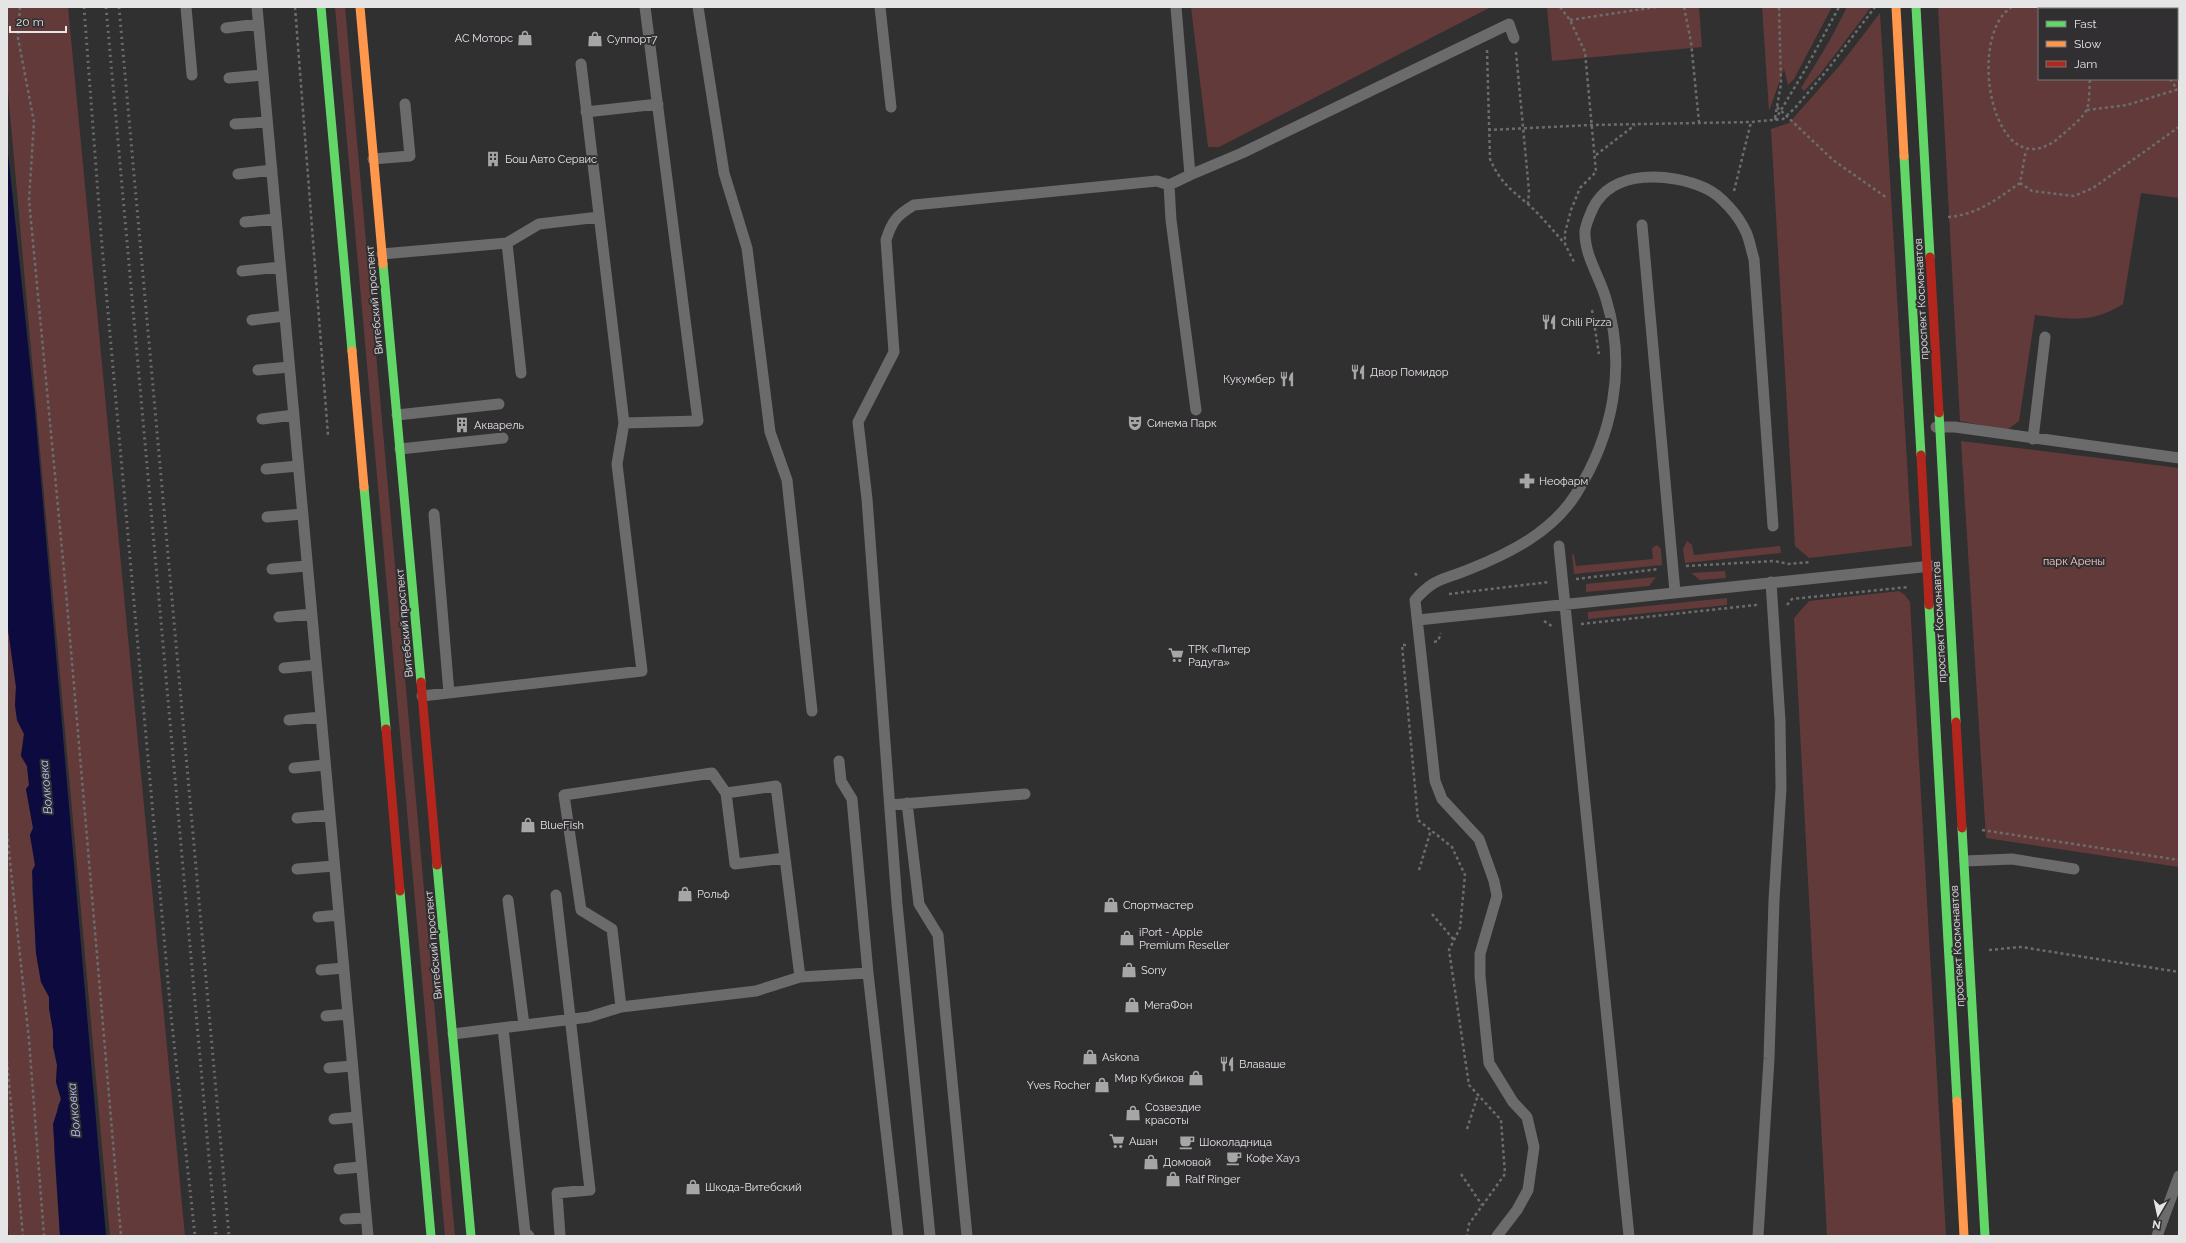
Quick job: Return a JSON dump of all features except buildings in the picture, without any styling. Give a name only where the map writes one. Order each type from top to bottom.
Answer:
[{"type":"main road","points":[[321,7],[431,1236]]},
{"type":"main road","name":"Витебский проспект","points":[[360,7],[471,1236]]},
{"type":"main road","name":"проспект Космонавтов","points":[[1896,7],[1964,1236]]},
{"type":"main road","name":"проспект Космонавтов","points":[[1916,7],[1965,861],[1984,1236]]},
{"type":"lane","points":[[186,7],[192,75]]},
{"type":"lane","points":[[257,7],[368,1236]]},
{"type":"lane","points":[[624,423],[698,421],[645,7]]},
{"type":"lane","points":[[698,7],[724,173],[747,248],[770,432],[787,480],[812,712]]},
{"type":"lane","points":[[880,7],[891,107]]},
{"type":"lane","points":[[1176,7],[1190,175]]},
{"type":"lane","points":[[226,28],[258,24]]},
{"type":"lane","points":[[930,1236],[897,904],[887,752],[867,499],[858,422],[894,352],[886,240],[891,225],[900,213],[914,205],[1158,181],[1169,185],[1242,152],[1508,24],[1514,38]]},
{"type":"lane","points":[[422,696],[642,671],[617,464],[624,423],[580,64]]},
{"type":"lane","points":[[229,78],[263,75]]},
{"type":"lane","points":[[373,159],[410,156],[405,104]]},
{"type":"lane","points":[[586,112],[658,104]]},
{"type":"lane","points":[[235,124],[267,122]]},
{"type":"lane","points":[[238,174],[272,170]]},
{"type":"lane","points":[[1497,1236],[1517,1210],[1528,1190],[1534,1147],[1527,1117],[1513,1102],[1489,1063],[1480,976],[1480,954],[1497,896],[1494,881],[1479,839],[1442,799],[1435,781],[1415,600],[1427,587],[1440,578],[1474,567],[1525,543],[1557,518],[1576,495],[1599,451],[1614,405],[1615,350],[1607,301],[1598,273],[1590,258],[1585,230],[1598,199],[1612,186],[1630,179],[1671,178],[1689,181],[1710,191],[1728,208],[1746,231],[1754,259],[1773,526]]},
{"type":"lane","points":[[1169,185],[1171,220],[1196,410]]},
{"type":"lane","points":[[382,254],[507,243],[539,224],[599,217]]},
{"type":"lane","points":[[245,222],[276,219]]},
{"type":"lane","points":[[1642,225],[1675,592]]},
{"type":"lane","points":[[507,243],[521,373]]},
{"type":"lane","points":[[242,270],[280,267]]},
{"type":"lane","points":[[252,320],[285,316]]},
{"type":"lane","points":[[2033,439],[2045,337]]},
{"type":"lane","points":[[258,370],[289,367]]},
{"type":"lane","points":[[397,415],[499,404]]},
{"type":"lane","points":[[262,419],[294,414]]},
{"type":"lane","points":[[1920,428],[1940,426],[1955,427],[2179,458]]},
{"type":"lane","points":[[400,449],[503,438]]},
{"type":"lane","points":[[266,469],[298,466]]},
{"type":"lane","points":[[267,517],[303,514]]},
{"type":"lane","points":[[434,514],[449,694]]},
{"type":"lane","points":[[1559,546],[1629,1236]]},
{"type":"lane","points":[[1418,620],[1771,582],[1947,565]]},
{"type":"lane","points":[[272,569],[307,566]]},
{"type":"lane","points":[[1758,1236],[1769,1059],[1774,900],[1782,765],[1771,582]]},
{"type":"lane","points":[[279,617],[312,614]]},
{"type":"lane","points":[[284,668],[316,665]]},
{"type":"lane","points":[[289,720],[321,717]]},
{"type":"lane","points":[[839,761],[842,781],[852,799],[868,973],[898,1236]]},
{"type":"lane","points":[[294,768],[325,766]]},
{"type":"lane","points":[[621,1007],[612,929],[581,910],[564,795],[712,773],[726,792],[735,864],[785,858]]},
{"type":"lane","points":[[726,792],[776,786],[800,977]]},
{"type":"lane","points":[[890,805],[1025,794]]},
{"type":"lane","points":[[907,803],[919,904],[938,935],[967,1236]]},
{"type":"lane","points":[[297,818],[330,815]]},
{"type":"lane","points":[[1965,861],[2012,859],[2074,869]]},
{"type":"lane","points":[[297,869],[334,866]]},
{"type":"lane","points":[[556,895],[590,1190],[557,1193],[560,1236]]},
{"type":"lane","points":[[508,900],[524,1025]]},
{"type":"lane","points":[[318,917],[339,915]]},
{"type":"lane","points":[[321,970],[344,968]]},
{"type":"lane","points":[[453,1034],[590,1016],[621,1007],[756,991],[800,977],[868,973]]},
{"type":"lane","points":[[326,1016],[348,1014]]},
{"type":"lane","points":[[503,1028],[525,1232],[529,1236]]},
{"type":"lane","points":[[330,1068],[352,1066]]},
{"type":"lane","points":[[334,1119],[357,1117]]},
{"type":"lane","points":[[339,1169],[361,1167]]},
{"type":"lane","points":[[2157,1236],[2179,1176]]},
{"type":"lane","points":[[345,1219],[366,1218]]},
{"type":"path","points":[[20,7],[18,38],[34,122],[29,200],[66,599],[121,1236]]},
{"type":"path","points":[[295,7],[328,435]]},
{"type":"path","points":[[1560,7],[1570,20],[1585,52],[1595,156],[1635,125]]},
{"type":"path","points":[[1570,20],[1656,7]]},
{"type":"path","points":[[1684,7],[1691,42],[1700,122]]},
{"type":"path","points":[[1775,120],[1781,84],[1779,7]]},
{"type":"path","points":[[1775,120],[1809,64],[1839,7]]},
{"type":"path","points":[[1488,130],[1591,125],[1751,122],[1775,120],[1786,116],[1795,108],[1828,69],[1875,7]]},
{"type":"path","points":[[2012,7],[2004,12],[1992,36],[1988,63],[1995,108],[2004,131],[2018,146],[2026,150],[2038,150],[2050,144],[2060,137],[2087,110],[2127,105],[2178,89],[2171,80]]},
{"type":"path","points":[[1486,35],[1490,159],[1495,172],[1512,193],[1528,204],[1565,244]]},
{"type":"path","points":[[1514,38],[1529,191],[1528,204]]},
{"type":"path","points":[[2087,110],[2090,80]]},
{"type":"path","points":[[1777,107],[1833,160],[1890,200]]},
{"type":"path","points":[[1728,208],[1734,194],[1751,122]]},
{"type":"path","points":[[2020,183],[2032,191],[2074,196],[2093,188],[2179,127]]},
{"type":"path","points":[[1943,217],[1960,216],[1976,211],[1991,203],[2020,183],[2026,150]]},
{"type":"path","points":[[1685,566],[1774,561],[1789,564],[1812,562]]},
{"type":"path","points":[[1572,579],[1663,568]]},
{"type":"path","points":[[1415,573],[1418,577]]},
{"type":"path","points":[[1442,595],[1556,581]]},
{"type":"path","points":[[1578,624],[1756,605],[1760,614],[1784,610],[1792,599],[1914,586]]},
{"type":"path","points":[[1543,621],[1550,627],[1555,627]]},
{"type":"path","points":[[1444,629],[1439,634],[1438,641],[1420,645],[1402,645],[1418,820],[1452,847],[1465,875],[1460,928],[1449,950],[1469,1085],[1501,1120],[1504,1174],[1469,1224],[1466,1236]]},
{"type":"path","points":[[1978,829],[2179,860]]},
{"type":"path","points":[[1419,870],[1431,830]]},
{"type":"path","points":[[7,833],[29,1040],[44,1236]]},
{"type":"path","points":[[1432,914],[1454,940]]},
{"type":"path","points":[[1985,950],[2021,947],[2179,972]]},
{"type":"path","points":[[7,1061],[22,1236]]},
{"type":"path","points":[[1467,1129],[1478,1095]]},
{"type":"path","points":[[1461,1174],[1482,1205]]},
{"type":"green space","points":[[7,7],[68,7],[185,1236],[110,1236],[7,80]]},
{"type":"green space","points":[[335,7],[345,7],[455,1236],[445,1236]]},
{"type":"green space","points":[[1191,7],[1491,7],[1219,147],[1208,147]]},
{"type":"green space","points":[[1547,7],[1699,7],[1702,47],[1552,61]]},
{"type":"green space","points":[[1762,7],[1832,7],[1794,79],[1788,85],[1784,69],[1769,111]]},
{"type":"green space","points":[[1847,7],[1871,7],[1821,73],[1804,91],[1801,88],[1830,40]]},
{"type":"green space","points":[[1938,7],[2179,7],[2179,198],[2141,193],[2123,304],[2101,315],[2091,317],[2070,319],[2035,315],[2019,421],[2007,430],[1960,421]]},
{"type":"green space","points":[[1880,13],[1912,546],[1809,558],[1795,546],[1771,129],[1789,123],[1841,64]]},
{"type":"green space","name":"парк Арены","points":[[1961,441],[2179,468],[2179,867],[1986,838]]},
{"type":"green space","points":[[1687,541],[1692,545],[1694,555],[1780,546],[1781,553],[1685,563],[1683,549]]},
{"type":"green space","points":[[1657,545],[1661,549],[1662,565],[1574,574],[1572,554],[1574,555],[1576,566],[1653,559],[1652,548]]},
{"type":"green space","points":[[1725,571],[1726,578],[1700,580],[1691,573]]},
{"type":"green space","points":[[1656,577],[1649,586],[1586,592],[1586,584]]},
{"type":"green space","points":[[1899,591],[1905,595],[1910,602],[1946,1236],[1827,1236],[1794,618],[1809,601]]},
{"type":"green space","points":[[1727,598],[1727,605],[1588,619],[1588,612]]},
{"type":"green space","points":[[7,622],[16,687],[15,705],[17,720],[24,734],[21,756],[27,766],[29,785],[26,789],[33,828],[30,835],[35,865],[32,887],[36,953],[41,982],[49,997],[49,1008],[53,1031],[53,1046],[57,1065],[56,1082],[61,1099],[58,1105],[54,1149],[60,1236],[9,1236],[7,1217]]},
{"type":"water","name":"Волковка","points":[[7,143],[35,411],[106,1236],[60,1236],[53,1124],[61,1099],[56,1082],[57,1065],[53,1046],[53,1031],[49,1008],[49,997],[41,982],[36,953],[32,871],[35,865],[30,835],[33,828],[26,789],[29,785],[27,766],[21,756],[24,734],[17,720],[15,705],[16,687],[7,622]]},
{"type":"railway","points":[[84,7],[101,234],[171,1015],[195,1236]]},
{"type":"railway","points":[[106,7],[216,1236]]},
{"type":"railway","points":[[119,7],[229,1236]]},
{"type":"traffic: fast","points":[[321,7],[352,351]]},
{"type":"traffic: fast","points":[[1916,7],[1930,257]]},
{"type":"traffic: fast","points":[[1904,156],[1921,455]]},
{"type":"traffic: fast","points":[[383,264],[421,682]]},
{"type":"traffic: fast","points":[[1939,413],[1956,722]]},
{"type":"traffic: fast","points":[[364,487],[386,729]]},
{"type":"traffic: fast","points":[[1929,605],[1957,1101]]},
{"type":"traffic: fast","points":[[1962,828],[1985,1236]]},
{"type":"traffic: fast","points":[[437,865],[471,1236]]},
{"type":"traffic: fast","points":[[400,891],[431,1236]]},
{"type":"traffic: slow","points":[[360,7],[383,264]]},
{"type":"traffic: slow","points":[[1896,7],[1904,156]]},
{"type":"traffic: slow","points":[[352,351],[364,487]]},
{"type":"traffic: slow","points":[[1957,1101],[1964,1236]]},
{"type":"traffic: jam","points":[[1930,257],[1939,413]]},
{"type":"traffic: jam","points":[[1921,455],[1929,605]]},
{"type":"traffic: jam","points":[[421,682],[437,865]]},
{"type":"traffic: jam","points":[[1956,722],[1962,828]]},
{"type":"traffic: jam","points":[[386,729],[400,891]]},
{"type":"place","name":"АС Моторс","points":[[525,38]]},
{"type":"place","name":"Суппорт7","points":[[595,39]]},
{"type":"place","name":"Бош Авто Сервис","points":[[493,159]]},
{"type":"place","name":"Chili Pizza","points":[[1549,322]]},
{"type":"place","name":"Двор Помидор","points":[[1358,372]]},
{"type":"place","name":"Кукумбер","points":[[1287,379]]},
{"type":"place","name":"Синема Парк","points":[[1135,423]]},
{"type":"place","name":"Акварель","points":[[462,425]]},
{"type":"place","name":"Неофарм","points":[[1527,481]]},
{"type":"place","name":"ТРК «Питер Радуга»","points":[[1176,655]]},
{"type":"place","name":"BlueFish","points":[[528,825]]},
{"type":"place","name":"Рольф","points":[[685,894]]},
{"type":"place","name":"Спортмастер","points":[[1111,905]]},
{"type":"place","name":"iPort - Apple Premium Reseller","points":[[1127,938]]},
{"type":"place","name":"Sony","points":[[1129,970]]},
{"type":"place","name":"МегаФон","points":[[1132,1005]]},
{"type":"place","name":"Askona","points":[[1090,1057]]},
{"type":"place","name":"Влаваше","points":[[1227,1064]]},
{"type":"place","name":"Мир Кубиков","points":[[1196,1078]]},
{"type":"place","name":"Yves Rocher","points":[[1102,1085]]},
{"type":"place","name":"Созвездие красоты","points":[[1133,1113]]},
{"type":"place","name":"Ашан","points":[[1117,1141]]},
{"type":"place","name":"Шоколадница","points":[[1187,1142]]},
{"type":"place","name":"Кофе Хауз","points":[[1234,1158]]},
{"type":"place","name":"Домовой","points":[[1151,1162]]},
{"type":"place","name":"Ralf Ringer","points":[[1173,1179]]},
{"type":"place","name":"Шкода-Витебский","points":[[693,1187]]}]
